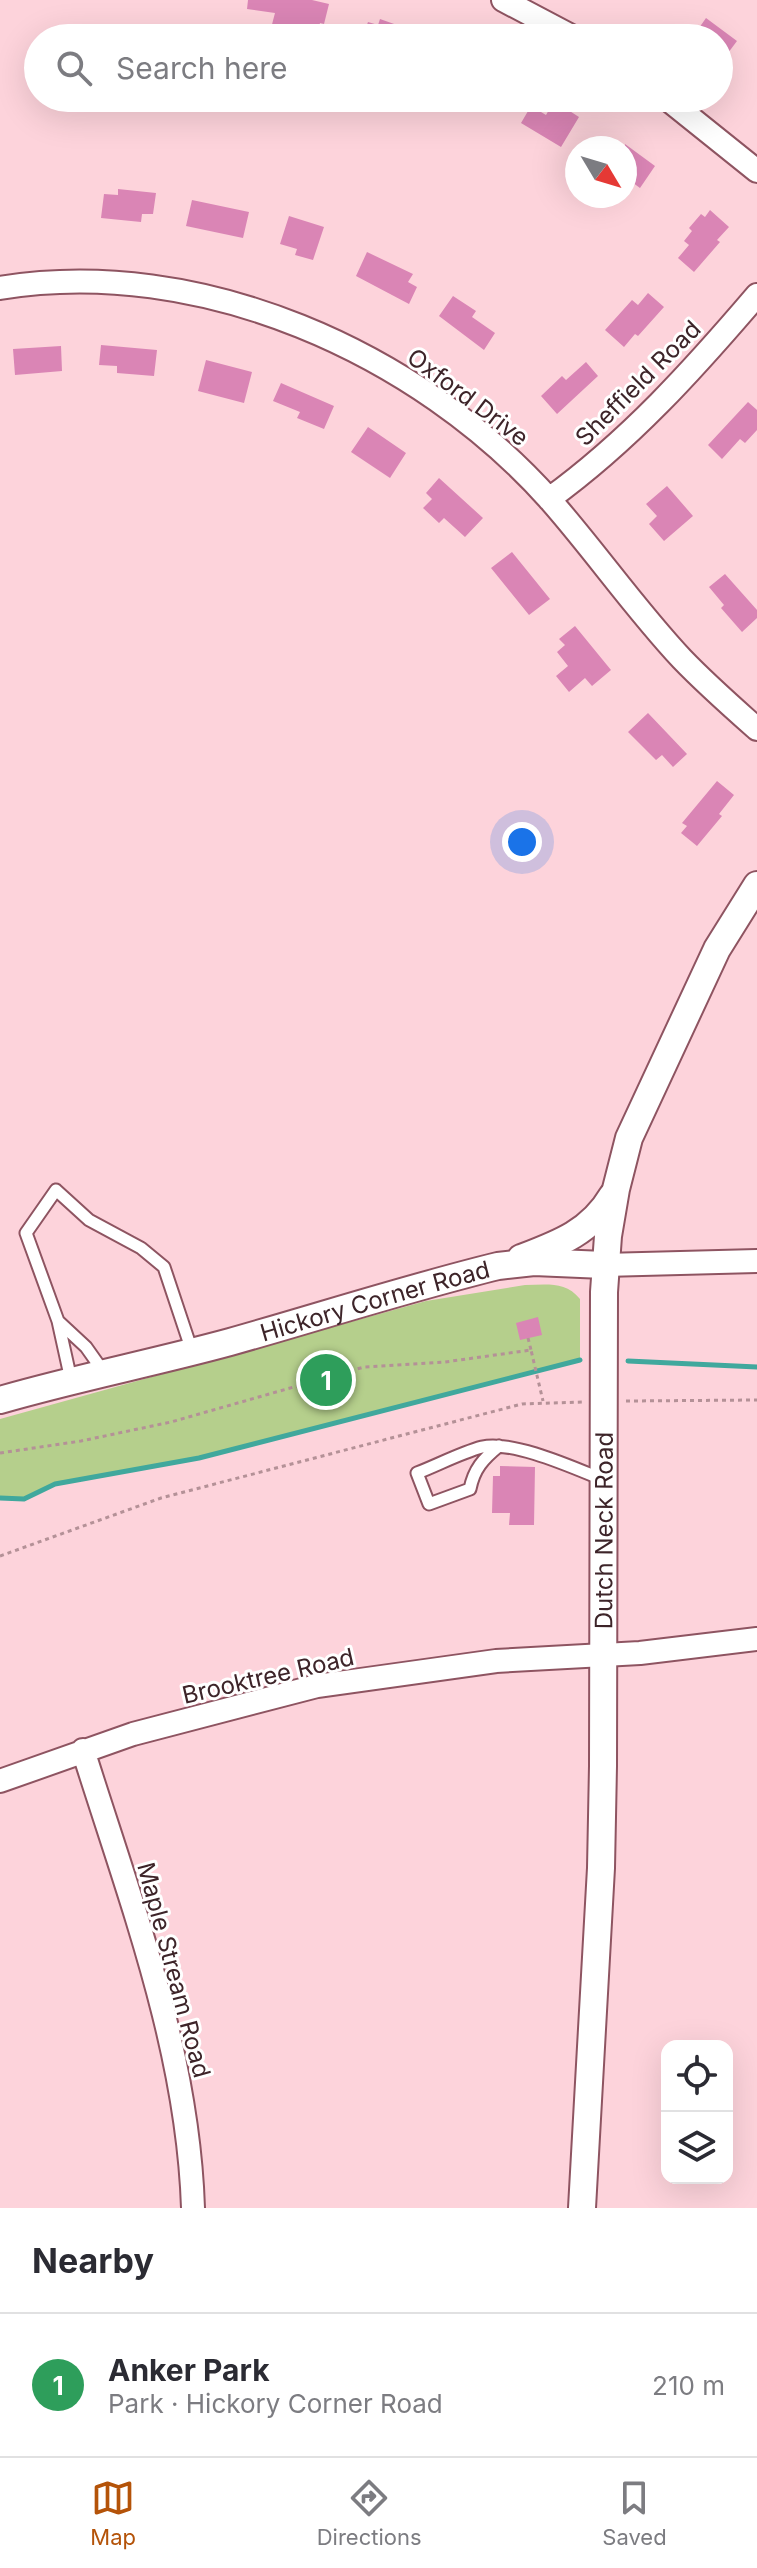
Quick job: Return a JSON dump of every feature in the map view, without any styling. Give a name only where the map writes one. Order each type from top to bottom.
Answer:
[{"type":"street","points":[[503,0],[548,24]]},
{"type":"street","points":[[683,112],[757,171]]},
{"type":"street","name":"Oxford Drive","points":[[0,288],[23,284],[135,283],[286,319],[374,360],[419,387],[511,461],[549,499],[680,657],[757,729]]},
{"type":"street","name":"Sheffield Road","points":[[549,499],[602,459],[637,427],[704,357],[757,295]]},
{"type":"street","name":"Dutch Neck Road","points":[[582,2208],[601,1868],[604,1265],[616,1189],[629,1138],[717,949],[757,885]]},
{"type":"street","points":[[498,1266],[575,1236],[605,1207],[616,1189]]},
{"type":"street","name":"Hickory Corner Road","points":[[0,1400],[192,1352],[498,1266],[534,1262],[604,1265],[757,1261]]},
{"type":"street","name":"Brooktree Road","points":[[0,1781],[133,1734],[317,1686],[496,1661],[603,1655],[757,1639]]},
{"type":"street","name":"Maple Stream Road","points":[[83,1750],[175,2056],[186,2118],[193,2208]]},
{"type":"lane","points":[[71,1380],[58,1321],[26,1233],[56,1190],[89,1220],[141,1248],[164,1267],[192,1352]]},
{"type":"lane","points":[[58,1321],[86,1347],[105,1374]]},
{"type":"lane","points":[[499,1446],[484,1458],[474,1473],[470,1489],[429,1504],[417,1473],[482,1447],[499,1446],[551,1459],[604,1480]]},
{"type":"path","points":[[528,1338],[544,1403]]},
{"type":"path","points":[[0,1453],[81,1441],[171,1422],[364,1367],[445,1362],[531,1350]]},
{"type":"path","points":[[0,1556],[161,1498],[522,1404],[757,1400]]},
{"type":"green space","points":[[525,1285],[562,1287],[580,1299],[580,1360],[199,1458],[55,1484],[24,1499],[0,1498],[0,1419],[426,1301]]},
{"type":"building","points":[[248,0],[312,0],[329,4],[324,24],[272,24],[275,13],[247,9]]},
{"type":"building","points":[[527,112],[546,115],[548,112],[571,112],[579,117],[561,147],[521,123]]},
{"type":"building","points":[[637,153],[655,166],[640,188],[637,186]]},
{"type":"building","points":[[118,189],[156,193],[153,214],[142,214],[141,222],[101,218],[104,194],[118,195]]},
{"type":"building","points":[[192,200],[249,212],[243,238],[186,226]]},
{"type":"building","points":[[710,210],[729,227],[694,272],[678,258],[689,245],[684,241],[692,231],[689,228],[701,214],[705,217]]},
{"type":"building","points":[[289,216],[324,227],[313,260],[295,255],[297,249],[280,244]]},
{"type":"building","points":[[367,252],[413,274],[408,282],[417,287],[409,304],[356,276]]},
{"type":"building","points":[[648,293],[664,307],[624,347],[605,330],[632,300],[638,305]]},
{"type":"building","points":[[453,296],[476,311],[472,317],[495,333],[484,350],[439,316]]},
{"type":"building","points":[[101,345],[157,350],[154,376],[117,373],[117,366],[99,365]]},
{"type":"building","points":[[61,346],[62,371],[15,375],[13,349]]},
{"type":"building","points":[[206,360],[252,372],[244,403],[198,391]]},
{"type":"building","points":[[586,362],[598,376],[557,414],[541,396],[562,376],[566,380]]},
{"type":"building","points":[[281,383],[334,406],[324,429],[297,418],[300,412],[273,401]]},
{"type":"building","points":[[748,402],[757,410],[757,430],[745,443],[740,439],[722,459],[708,445]]},
{"type":"building","points":[[368,427],[406,453],[390,478],[351,452]]},
{"type":"building","points":[[439,478],[483,518],[465,537],[444,518],[439,523],[423,508],[432,499],[426,493]]},
{"type":"building","points":[[667,486],[693,516],[664,541],[649,524],[657,516],[646,504]]},
{"type":"building","points":[[512,552],[550,599],[529,615],[491,568]]},
{"type":"building","points":[[725,574],[757,610],[757,618],[742,632],[721,608],[724,605],[709,587]]},
{"type":"building","points":[[575,626],[611,670],[592,686],[585,678],[569,692],[556,676],[568,666],[557,652],[565,645],[559,639]]},
{"type":"building","points":[[648,713],[687,754],[673,767],[662,755],[656,760],[628,732]]},
{"type":"building","points":[[717,781],[734,795],[719,814],[722,816],[697,846],[681,833],[687,826],[682,823]]},
{"type":"building","points":[[538,1317],[542,1335],[520,1340],[516,1323]]},
{"type":"building","points":[[500,1466],[535,1467],[534,1525],[509,1525],[510,1513],[492,1513],[493,1476],[500,1476]]},
{"type":"waterway","points":[[0,1498],[24,1499],[55,1484],[199,1458],[580,1360]]},
{"type":"waterway","points":[[628,1361],[757,1367]]},
{"type":"place","name":"Anker Park","points":[[326,1380]]}]
